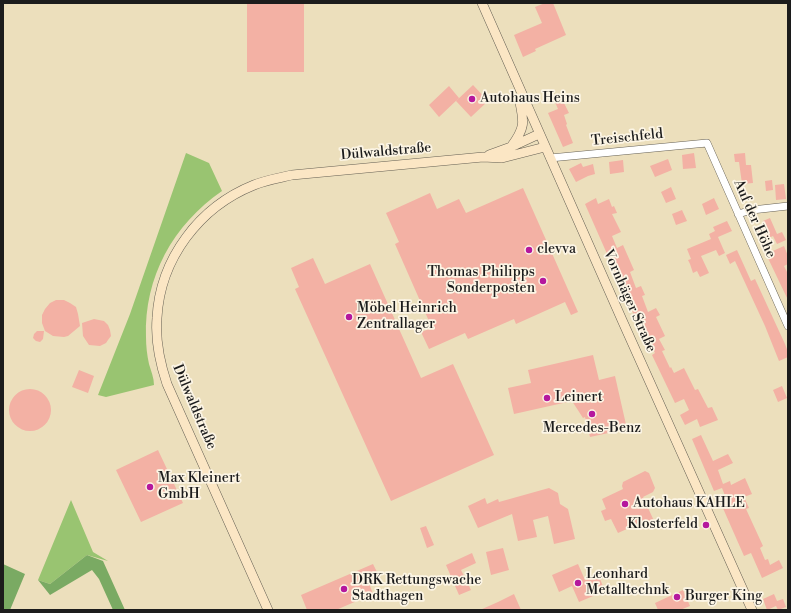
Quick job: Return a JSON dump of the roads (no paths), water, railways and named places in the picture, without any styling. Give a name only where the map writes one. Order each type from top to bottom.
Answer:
[{"type":"street","name":"Vornhäger Straße","points":[[482,3],[516,83],[752,610]]},
{"type":"street","points":[[511,147],[519,136],[523,126],[523,118],[516,83]]},
{"type":"street","name":"Dülwaldstraße","points":[[483,157],[511,147],[539,134]]},
{"type":"street","name":"Treischfeld","points":[[550,158],[707,143]]},
{"type":"street","name":"Auf der Höhe","points":[[707,143],[788,326]]},
{"type":"street","name":"Dülwaldstraße","points":[[268,610],[167,384],[160,363],[157,341],[157,319],[160,297],[166,274],[176,253],[190,232],[206,215],[223,201],[239,192],[271,179],[292,175],[483,157],[502,158],[545,147]]},
{"type":"street","points":[[738,214],[752,210],[788,206]]},
{"type":"place","name":"Autohaus Heins","points":[[472,99]]},
{"type":"place","name":"clevva","points":[[529,250]]},
{"type":"place","name":"Thomas Philipps Sonderposten","points":[[543,281]]},
{"type":"place","name":"Möbel Heinrich Zentrallager","points":[[349,317]]},
{"type":"place","name":"Leinert","points":[[547,398]]},
{"type":"place","name":"Mercedes-Benz","points":[[592,414]]},
{"type":"place","name":"Max Kleinert GmbH","points":[[150,487]]},
{"type":"place","name":"Autohaus KAHLE","points":[[625,504]]},
{"type":"place","name":"Klosterfeld","points":[[706,525]]},
{"type":"place","name":"Leonhard Metalltechnk","points":[[578,583]]},
{"type":"place","name":"DRK Rettungswache Stadthagen","points":[[344,589]]},
{"type":"place","name":"Burger King","points":[[677,597]]}]
